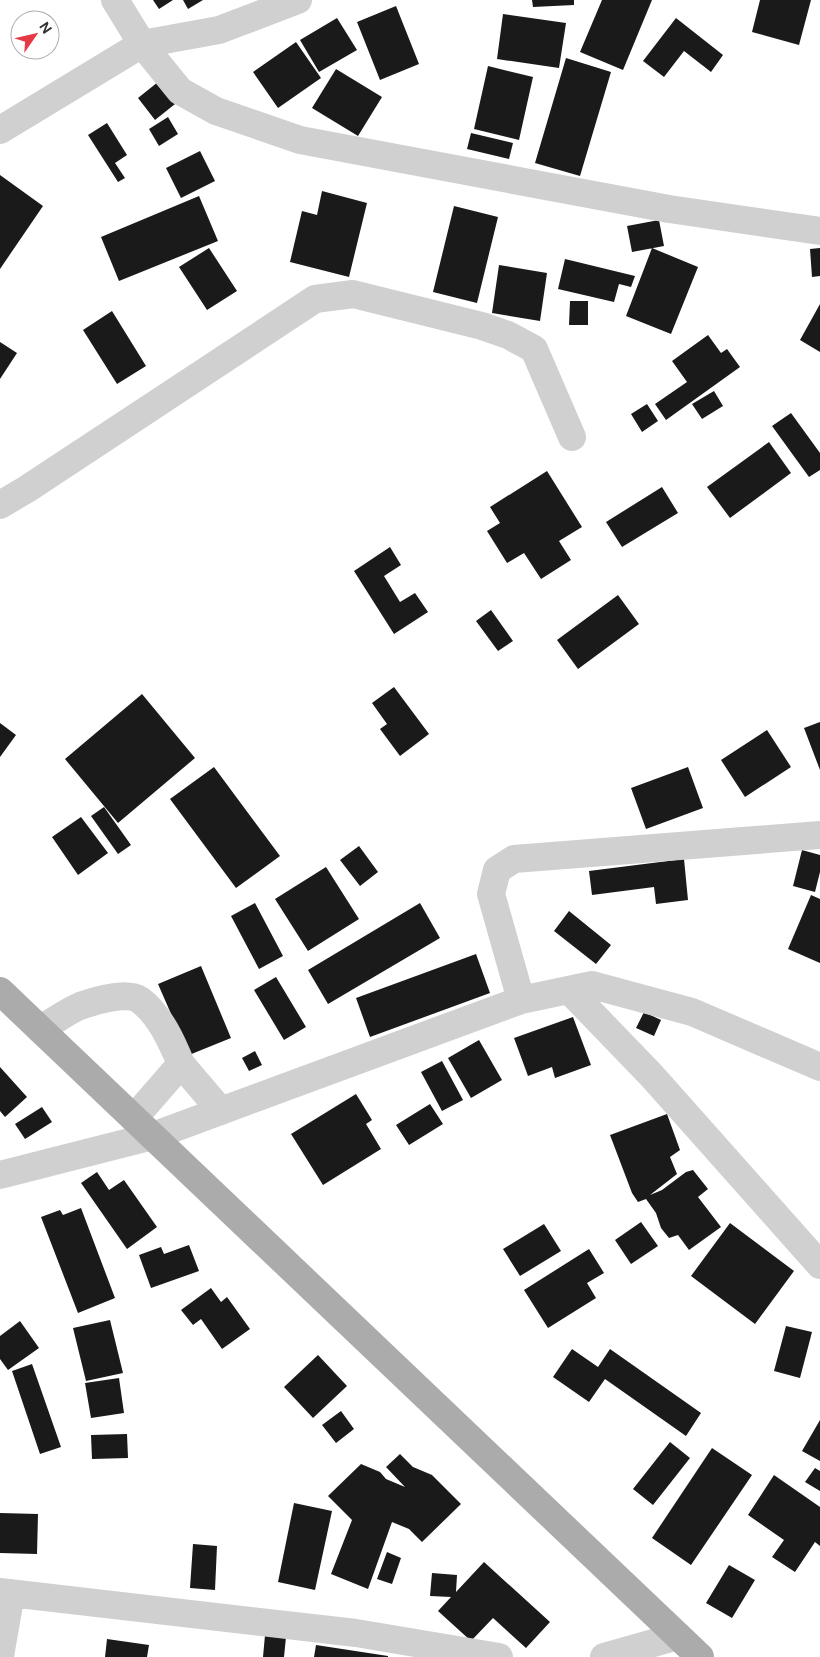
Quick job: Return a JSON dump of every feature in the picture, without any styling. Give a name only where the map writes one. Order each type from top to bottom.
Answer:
[{"type":"main road","points":[[0,991],[700,1657]]},
{"type":"street","points":[[115,0],[142,44],[180,91],[216,111],[300,140],[669,209],[820,231]]},
{"type":"street","points":[[0,130],[142,44],[219,30],[298,0]]},
{"type":"street","points":[[0,505],[26,490],[315,299],[353,294],[482,326],[508,335],[534,349],[572,437]]},
{"type":"street","points":[[521,1000],[491,894],[497,870],[514,859],[820,835]]},
{"type":"street","points":[[0,1175],[144,1127],[221,1111],[521,1000],[592,985],[692,1012],[820,1067]]},
{"type":"street","points":[[569,990],[652,1076],[820,1265]]},
{"type":"street","points":[[40,1029],[80,1006],[103,999],[123,996],[139,999],[161,1022],[173,1043],[181,1064],[221,1111]]},
{"type":"street","points":[[144,1127],[181,1064]]},
{"type":"street","points":[[0,1656],[6,1592],[356,1633],[499,1657]]},
{"type":"street","points":[[604,1657],[678,1636]]},
{"type":"building","points":[[153,0],[173,0],[159,9]]},
{"type":"building","points":[[183,0],[203,0],[188,9]]},
{"type":"building","points":[[532,0],[574,0],[574,5],[533,7]]},
{"type":"building","points":[[602,0],[652,0],[623,70],[580,52]]},
{"type":"building","points":[[760,0],[811,0],[799,45],[752,32]]},
{"type":"building","points":[[396,6],[419,64],[380,80],[357,22]]},
{"type":"building","points":[[503,14],[566,23],[559,68],[497,59]]},
{"type":"building","points":[[337,18],[357,50],[319,72],[300,40]]},
{"type":"building","points":[[676,18],[723,55],[711,72],[684,51],[664,77],[643,61]]},
{"type":"building","points":[[296,42],[321,78],[278,108],[253,72]]},
{"type":"building","points":[[566,58],[611,72],[580,176],[535,163]]},
{"type":"building","points":[[488,66],[533,77],[519,140],[474,129]]},
{"type":"building","points":[[336,69],[382,97],[358,136],[312,108]]},
{"type":"building","points":[[158,82],[175,104],[155,120],[138,98]]},
{"type":"building","points":[[168,117],[178,134],[159,146],[149,129]]},
{"type":"building","points":[[107,123],[127,155],[115,163],[125,178],[118,182],[88,135]]},
{"type":"building","points":[[471,133],[513,143],[509,159],[467,149]]},
{"type":"building","points":[[200,151],[215,181],[181,198],[166,168]]},
{"type":"building","points":[[0,175],[43,206],[0,269]]},
{"type":"building","points":[[322,191],[367,203],[349,277],[290,262],[302,211],[317,215]]},
{"type":"building","points":[[199,196],[218,241],[119,281],[101,237]]},
{"type":"building","points":[[454,206],[498,217],[477,303],[433,292]]},
{"type":"building","points":[[659,220],[664,246],[632,252],[627,226]]},
{"type":"building","points":[[209,248],[237,291],[207,310],[179,267]]},
{"type":"building","points":[[652,248],[698,267],[671,334],[626,316]]},
{"type":"building","points":[[820,248],[820,276],[812,277],[810,249]]},
{"type":"building","points":[[565,259],[635,276],[631,287],[619,284],[614,302],[558,289]]},
{"type":"building","points":[[499,265],[547,273],[540,321],[492,313]]},
{"type":"building","points":[[570,301],[588,301],[588,325],[569,325]]},
{"type":"building","points":[[820,304],[820,352],[800,340]]},
{"type":"building","points":[[112,311],[146,366],[117,384],[83,330]]},
{"type":"building","points":[[708,335],[721,353],[727,349],[740,367],[666,420],[655,404],[687,382],[672,361]]},
{"type":"building","points":[[0,342],[17,353],[0,379]]},
{"type":"building","points":[[714,391],[723,406],[702,419],[692,404]]},
{"type":"building","points":[[647,404],[658,421],[642,432],[631,414]]},
{"type":"building","points":[[791,413],[820,453],[820,470],[809,477],[772,426]]},
{"type":"building","points":[[769,442],[791,473],[730,518],[707,487]]},
{"type":"building","points":[[547,471],[582,527],[559,541],[571,560],[541,579],[524,553],[507,563],[487,531],[500,523],[490,507]]},
{"type":"building","points":[[662,487],[678,513],[622,547],[606,522]]},
{"type":"building","points":[[390,547],[401,565],[384,576],[400,602],[415,593],[428,612],[394,634],[354,571]]},
{"type":"building","points":[[618,595],[639,624],[578,669],[557,640]]},
{"type":"building","points":[[491,610],[513,641],[498,651],[476,621]]},
{"type":"building","points":[[394,687],[429,734],[400,756],[380,729],[387,724],[372,703]]},
{"type":"building","points":[[142,694],[195,758],[118,823],[65,759]]},
{"type":"building","points":[[820,722],[820,770],[804,728]]},
{"type":"building","points":[[0,723],[16,735],[0,757]]},
{"type":"building","points":[[767,730],[791,767],[745,797],[721,760]]},
{"type":"building","points":[[214,767],[280,856],[236,888],[170,799]]},
{"type":"building","points":[[688,767],[703,808],[646,829],[631,788]]},
{"type":"building","points":[[104,807],[131,845],[118,854],[91,816]]},
{"type":"building","points":[[81,817],[108,853],[78,875],[52,837]]},
{"type":"building","points":[[359,846],[378,872],[360,886],[340,860]]},
{"type":"building","points":[[802,850],[820,855],[820,872],[815,892],[793,886]]},
{"type":"building","points":[[684,859],[688,900],[656,904],[654,887],[592,895],[589,871]]},
{"type":"building","points":[[326,867],[359,919],[308,951],[275,899]]},
{"type":"building","points":[[811,895],[820,899],[820,963],[788,949]]},
{"type":"building","points":[[255,903],[283,956],[259,969],[231,916]]},
{"type":"building","points":[[420,903],[440,938],[328,1004],[308,970]]},
{"type":"building","points":[[569,911],[611,945],[596,964],[554,931]]},
{"type":"building","points":[[476,954],[490,993],[370,1037],[356,998]]},
{"type":"building","points":[[201,966],[231,1038],[189,1055],[158,984]]},
{"type":"building","points":[[276,977],[306,1027],[284,1040],[254,990]]},
{"type":"building","points":[[644,1012],[661,1020],[654,1036],[636,1028]]},
{"type":"building","points":[[573,1017],[591,1065],[555,1078],[552,1067],[528,1076],[514,1038]]},
{"type":"building","points":[[479,1040],[502,1080],[471,1098],[448,1058]]},
{"type":"building","points":[[255,1051],[262,1065],[249,1071],[242,1058]]},
{"type":"building","points":[[442,1061],[463,1100],[442,1111],[421,1072]]},
{"type":"building","points":[[0,1067],[27,1097],[5,1117],[0,1111]]},
{"type":"building","points":[[356,1094],[372,1120],[366,1124],[381,1149],[323,1185],[291,1134]]},
{"type":"building","points":[[430,1104],[443,1124],[409,1145],[396,1125]]},
{"type":"building","points":[[42,1107],[52,1122],[25,1139],[15,1124]]},
{"type":"building","points":[[667,1114],[680,1150],[670,1157],[677,1174],[650,1195],[662,1190],[686,1172],[693,1170],[708,1189],[698,1197],[721,1227],[689,1250],[678,1235],[669,1238],[661,1228],[656,1213],[646,1199],[638,1202],[632,1193],[610,1135]]},
{"type":"building","points":[[97,1172],[109,1190],[124,1180],[157,1227],[127,1249],[81,1183]]},
{"type":"building","points":[[81,1208],[115,1298],[78,1313],[41,1217],[60,1210],[63,1215]]},
{"type":"building","points":[[641,1222],[658,1246],[631,1264],[615,1240]]},
{"type":"building","points":[[730,1223],[794,1271],[755,1324],[691,1276]]},
{"type":"building","points":[[544,1224],[561,1251],[520,1276],[503,1249]]},
{"type":"building","points":[[189,1245],[199,1271],[151,1288],[139,1255],[161,1247],[164,1254]]},
{"type":"building","points":[[589,1249],[604,1273],[587,1283],[596,1298],[548,1328],[524,1290]]},
{"type":"building","points":[[211,1288],[221,1302],[227,1297],[250,1329],[222,1349],[201,1319],[193,1325],[181,1310]]},
{"type":"building","points":[[110,1320],[123,1373],[86,1381],[73,1328]]},
{"type":"building","points":[[20,1321],[39,1348],[8,1370],[0,1359],[0,1336]]},
{"type":"building","points":[[786,1326],[812,1332],[800,1378],[774,1371]]},
{"type":"building","points":[[572,1349],[598,1367],[610,1349],[701,1413],[686,1436],[605,1379],[589,1402],[553,1377]]},
{"type":"building","points":[[318,1355],[347,1386],[313,1418],[284,1387]]},
{"type":"building","points":[[32,1364],[61,1447],[40,1454],[12,1371]]},
{"type":"building","points":[[119,1378],[124,1413],[91,1418],[85,1383]]},
{"type":"building","points":[[341,1411],[354,1429],[336,1443],[322,1425]]},
{"type":"building","points":[[820,1420],[820,1461],[802,1451]]},
{"type":"building","points":[[127,1434],[128,1458],[92,1459],[91,1435]]},
{"type":"building","points":[[670,1442],[690,1458],[653,1505],[633,1489]]},
{"type":"building","points":[[712,1448],[752,1475],[691,1565],[652,1538]]},
{"type":"building","points":[[400,1454],[413,1467],[432,1475],[461,1504],[422,1542],[409,1529],[392,1522],[368,1589],[331,1574],[352,1520],[328,1496],[361,1464],[380,1472],[386,1479],[405,1487],[386,1467]]},
{"type":"building","points":[[815,1468],[820,1471],[820,1491],[805,1482]]},
{"type":"building","points":[[774,1475],[820,1507],[820,1546],[815,1542],[795,1572],[772,1557],[784,1540],[748,1515]]},
{"type":"building","points":[[294,1503],[332,1511],[315,1590],[278,1582]]},
{"type":"building","points":[[0,1513],[38,1514],[37,1554],[0,1553]]},
{"type":"building","points":[[193,1544],[217,1546],[215,1590],[190,1588]]},
{"type":"building","points":[[387,1552],[401,1558],[392,1584],[377,1579]]},
{"type":"building","points":[[484,1562],[550,1622],[526,1648],[493,1618],[471,1641],[438,1611],[451,1597],[430,1596],[432,1573],[457,1575],[456,1592]]},
{"type":"building","points":[[729,1565],[755,1580],[732,1618],[706,1603]]},
{"type":"building","points":[[265,1635],[286,1637],[284,1657],[263,1657]]},
{"type":"building","points":[[107,1639],[149,1645],[147,1657],[105,1657]]},
{"type":"building","points":[[316,1645],[388,1656],[388,1657],[314,1657]]}]
